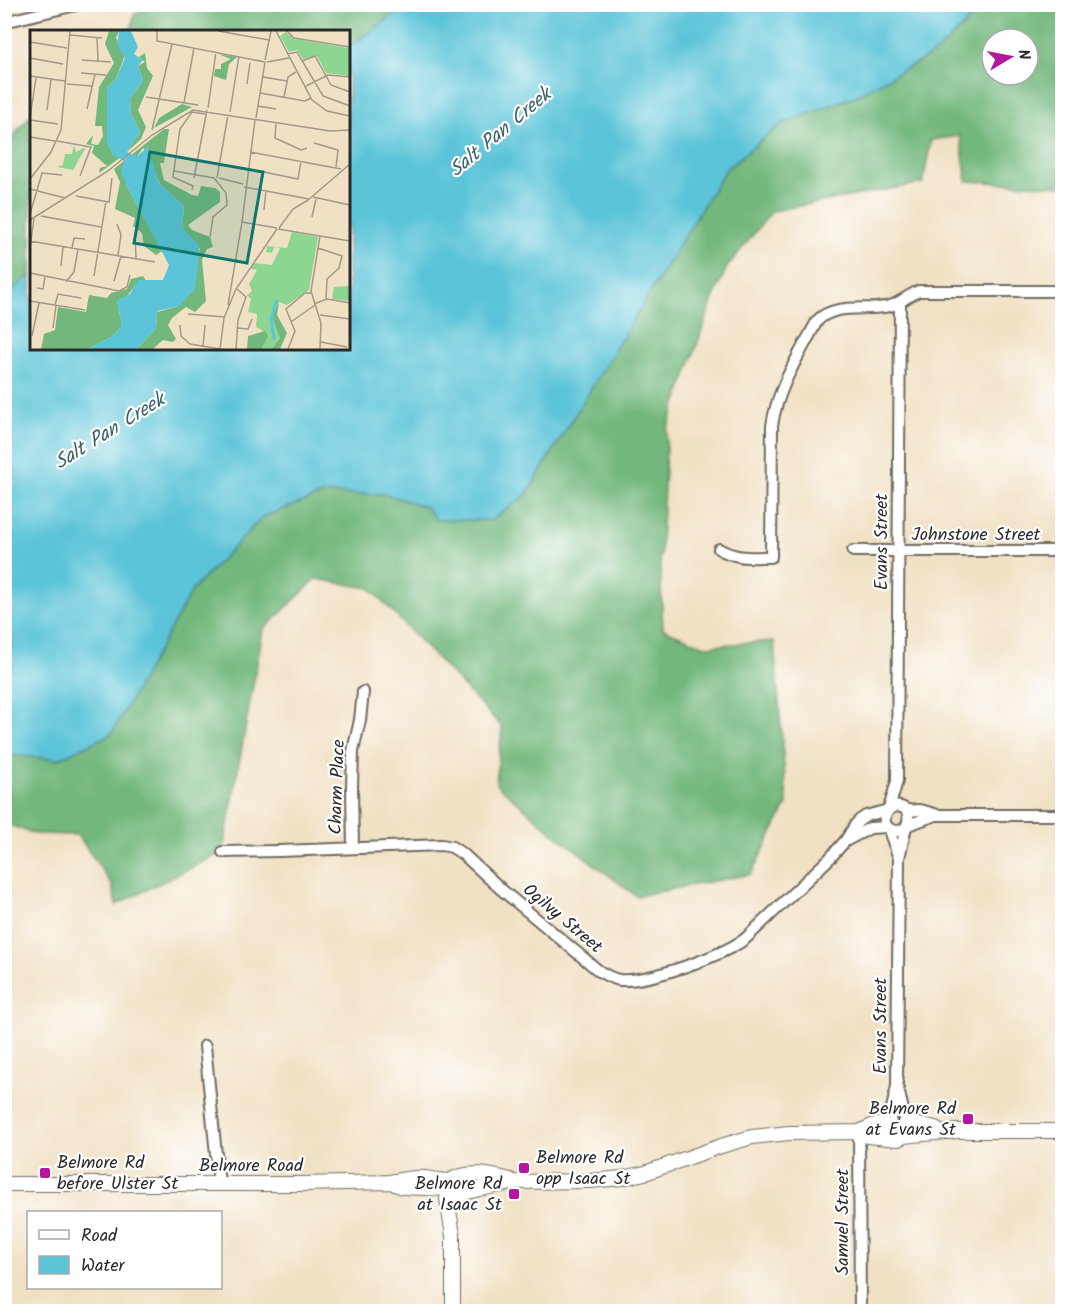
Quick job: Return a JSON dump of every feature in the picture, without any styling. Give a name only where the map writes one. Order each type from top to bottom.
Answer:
[{"type":"street","points":[[4,22],[80,4]]},
{"type":"street","points":[[719,549],[736,557],[771,557],[774,415],[783,388],[822,315],[835,310],[877,308],[900,303],[919,291],[1062,291]]},
{"type":"street","name":"Evans Street","points":[[889,810],[897,781],[900,303]]},
{"type":"street","name":"Johnstone Street","points":[[853,551],[1062,551]]},
{"type":"street","name":"Charm Place","points":[[353,848],[352,764],[363,692]]},
{"type":"street","name":"Evans Street","points":[[897,781],[905,810]]},
{"type":"street","points":[[937,815],[899,831],[889,828],[885,817],[889,810],[898,806],[905,810],[918,810],[937,815],[1062,815]]},
{"type":"street","name":"Ogilvy Street","points":[[223,852],[442,845],[452,847],[598,971],[618,980],[628,980],[648,977],[685,966],[738,944],[824,864],[846,840],[855,824],[866,816],[889,810]]},
{"type":"street","points":[[905,810],[909,818],[907,826]]},
{"type":"street","name":"Evans Street","points":[[897,1127],[891,1113],[897,1086],[899,858],[907,826]]},
{"type":"street","name":"Ogilvy Street","points":[[846,840],[870,828],[889,828]]},
{"type":"street","name":"Evans Street","points":[[889,828],[899,858]]},
{"type":"street","points":[[205,1046],[219,1184]]},
{"type":"street","name":"Belmore Road","points":[[4,1184],[390,1182],[404,1187],[479,1189],[518,1182],[577,1182],[613,1179],[645,1173],[752,1137],[789,1133],[859,1132],[872,1126],[958,1131],[1062,1131]]},
{"type":"street","name":"Samuel Street","points":[[859,1132],[860,1311]]},
{"type":"street","points":[[453,1311],[454,1188]]},
{"type":"green space","points":[[151,5],[407,5],[350,46],[350,30],[131,30],[134,15]]},
{"type":"green space","points":[[985,5],[1062,5],[1062,186],[967,181],[960,136],[931,140],[923,183],[772,211],[727,267],[713,299],[667,430],[660,564],[663,629],[705,646],[774,641],[787,804],[751,874],[636,896],[557,836],[496,784],[502,727],[370,588],[316,579],[263,630],[223,852],[116,905],[112,885],[78,835],[36,834],[5,824],[4,755],[58,759],[111,734],[193,589],[263,517],[324,494],[385,494],[426,507],[526,495],[725,170],[781,124],[855,96],[935,53]]},
{"type":"green space","points":[[30,116],[30,276],[5,296],[4,134],[11,138]]},
{"type":"water","name":"Salt Pan Creek","points":[[407,5],[985,5],[935,53],[855,96],[781,124],[725,170],[526,495],[492,520],[436,520],[426,507],[385,494],[324,494],[263,517],[193,589],[111,734],[58,759],[5,755],[5,296],[30,276],[30,350],[350,350],[350,46]]},
{"type":"place","name":"Belmore Rd at Evans St","points":[[968,1119]]},
{"type":"place","name":"Belmore Rd opp Isaac St","points":[[524,1168]]},
{"type":"place","name":"Belmore Rd before Ulster St","points":[[45,1173]]},
{"type":"place","name":"Belmore Rd at Isaac St","points":[[514,1194]]}]
